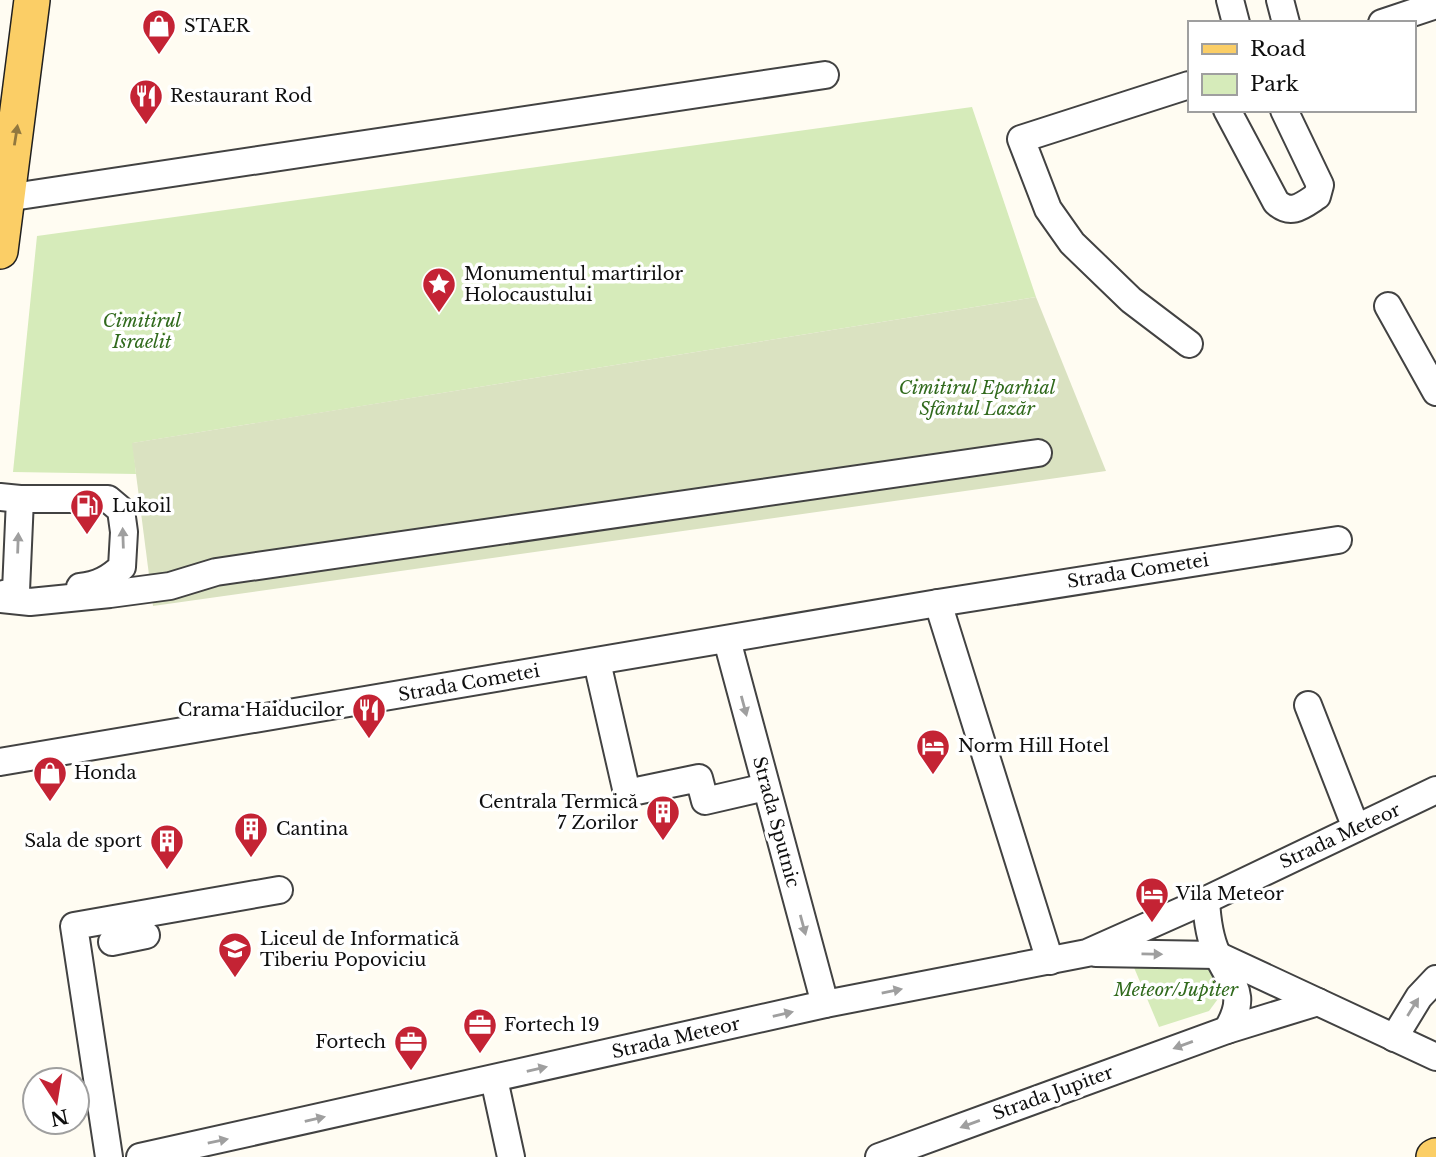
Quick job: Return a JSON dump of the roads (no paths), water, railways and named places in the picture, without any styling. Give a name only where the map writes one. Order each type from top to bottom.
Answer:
[{"type":"main road","points":[[0,73],[8,0]]},
{"type":"main road","points":[[0,251],[33,0]]},
{"type":"street","points":[[1230,0],[1235,21]]},
{"type":"street","points":[[1280,0],[1285,21]]},
{"type":"street","points":[[1388,21],[1436,5]]},
{"type":"street","points":[[6,198],[825,75]]},
{"type":"street","points":[[1188,85],[1021,139],[1048,209],[1072,243],[1131,300],[1189,344]]},
{"type":"street","points":[[1228,112],[1276,202],[1290,210],[1297,209],[1317,196],[1320,186],[1284,112]]},
{"type":"street","points":[[1388,306],[1436,392]]},
{"type":"street","points":[[5,595],[30,602],[170,586],[216,572],[1038,453]]},
{"type":"street","points":[[10,498],[108,499],[121,510],[124,554],[122,567],[110,578],[92,586],[5,595],[10,498]]},
{"type":"street","name":"Strada Cometei","points":[[0,762],[938,603],[1338,540]]},
{"type":"street","points":[[938,603],[1050,961]]},
{"type":"street","name":"Strada Sputnic","points":[[727,640],[825,1004]]},
{"type":"street","points":[[597,662],[627,793],[699,778],[705,801],[766,787]]},
{"type":"street","points":[[1308,705],[1356,828]]},
{"type":"street","name":"Strada Meteor","points":[[140,1157],[251,1146],[494,1079],[825,1004],[1087,953],[1206,900],[1436,790]]},
{"type":"street","points":[[109,1157],[74,926],[130,933],[279,890]]},
{"type":"street","points":[[1206,900],[1208,926],[1217,955],[1230,976],[1237,996],[1235,1012],[1227,1030]]},
{"type":"street","points":[[1087,953],[1217,955],[1436,1058]]},
{"type":"street","points":[[1394,1038],[1419,997],[1436,979]]},
{"type":"street","name":"Strada Jupiter","points":[[879,1157],[1227,1030],[1318,1002]]},
{"type":"street","points":[[494,1079],[510,1157]]},
{"type":"place","name":"STAER","points":[[159,56]]},
{"type":"place","name":"Restaurant Rod","points":[[146,126]]},
{"type":"place","name":"Monumentul martirilor Holocaustului","points":[[439,314]]},
{"type":"place","name":"Lukoil","points":[[87,536]]},
{"type":"place","name":"Crama Haiducilor","points":[[369,740]]},
{"type":"place","name":"Norm Hill Hotel","points":[[933,776]]},
{"type":"place","name":"Honda","points":[[50,803]]},
{"type":"place","name":"Centrala Termică 7 Zorilor","points":[[663,842]]},
{"type":"place","name":"Cantina","points":[[251,859]]},
{"type":"place","name":"Sala de sport","points":[[167,871]]},
{"type":"place","name":"Vila Meteor","points":[[1152,924]]},
{"type":"place","name":"Liceul de Informatică Tiberiu Popoviciu","points":[[235,979]]},
{"type":"place","name":"Fortech 19","points":[[480,1055]]},
{"type":"place","name":"Fortech","points":[[411,1072]]},
{"type":"park label","name":"Cimitirul Israelit","points":[[142,331]]},
{"type":"park label","name":"Cimitirul Eparhial Sfântul Lazăr","points":[[977,398]]},
{"type":"park label","name":"Meteor/Jupiter","points":[[1176,990]]}]
